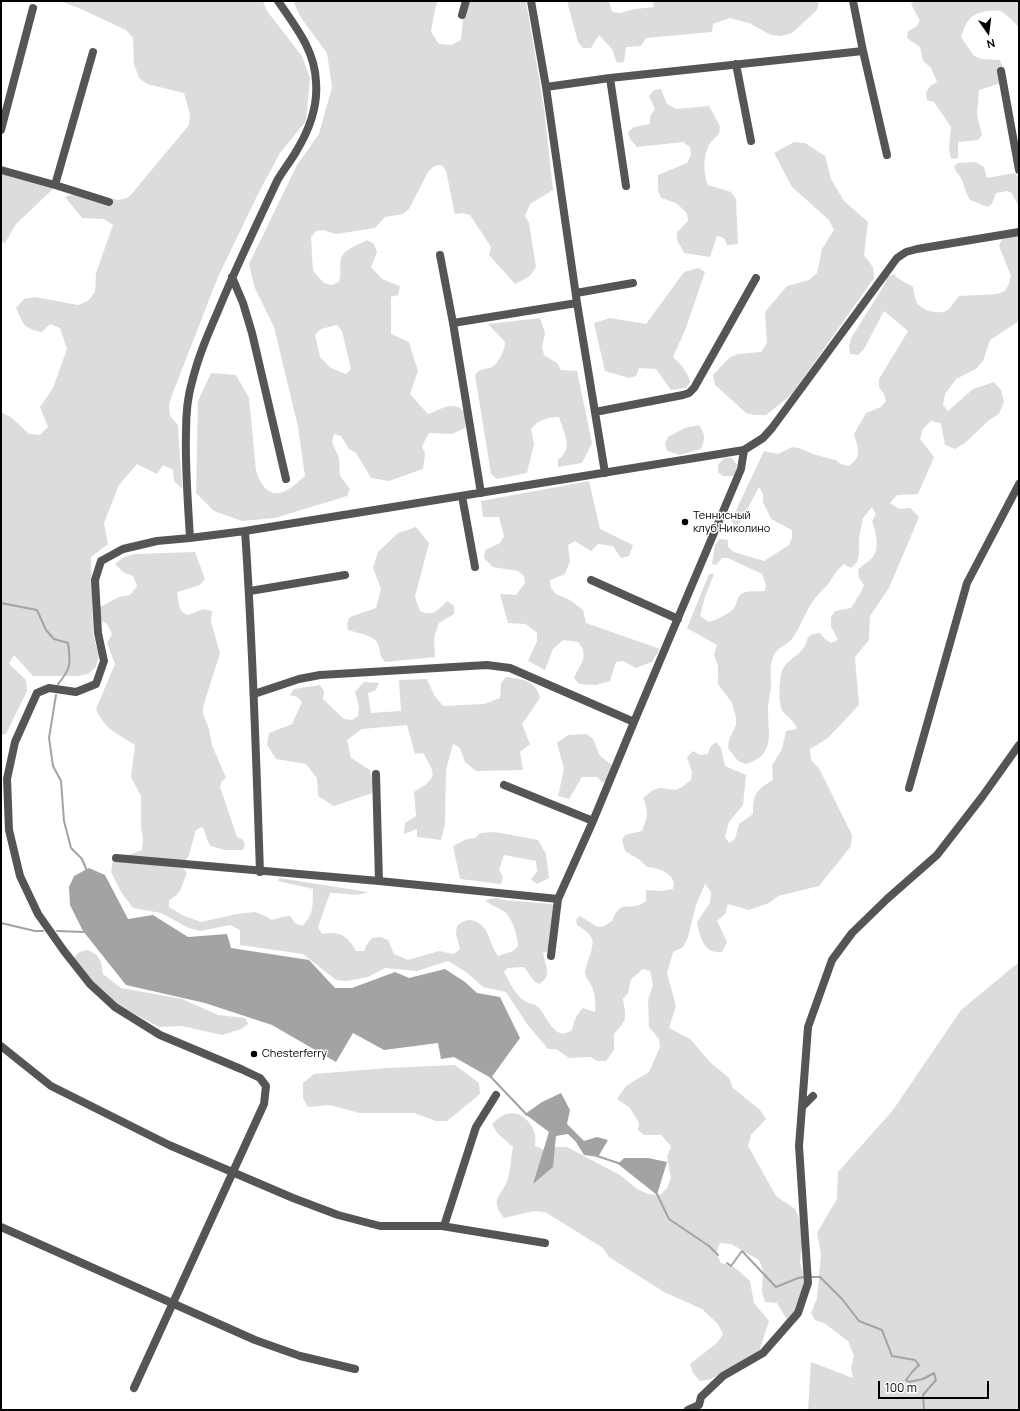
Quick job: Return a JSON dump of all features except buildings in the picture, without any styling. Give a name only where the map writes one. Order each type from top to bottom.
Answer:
[{"type":"street","points":[[190,538],[185,459],[186,412],[191,383],[202,348],[232,277],[278,179],[297,150],[306,132],[316,99],[314,66],[309,50],[297,28],[278,1]]},
{"type":"street","points":[[462,15],[466,1]]},
{"type":"street","points":[[531,1],[546,87],[577,303],[605,472]]},
{"type":"street","points":[[853,1],[863,51],[888,154]]},
{"type":"street","points":[[1,130],[33,8]]},
{"type":"street","points":[[546,87],[610,78],[863,51]]},
{"type":"street","points":[[56,185],[93,52]]},
{"type":"street","points":[[736,64],[751,141]]},
{"type":"street","points":[[1001,71],[1019,170]]},
{"type":"street","points":[[610,78],[626,186]]},
{"type":"street","points":[[1,170],[56,185],[109,202]]},
{"type":"street","points":[[134,1388],[264,1104],[266,1086],[260,1078],[160,1035],[115,1007],[90,984],[64,952],[38,914],[20,876],[9,830],[7,779],[15,742],[37,693],[49,688],[76,692],[96,684],[104,661],[98,633],[95,580],[100,561],[123,549],[157,541],[245,531],[744,450],[763,438],[772,428],[897,258],[906,252],[916,249],[1019,232]]},
{"type":"street","points":[[440,255],[453,323],[481,493]]},
{"type":"street","points":[[232,277],[243,303],[252,333],[286,479]]},
{"type":"street","points":[[595,412],[683,396],[689,393],[694,388],[756,278]]},
{"type":"street","points":[[576,293],[633,283]]},
{"type":"street","points":[[453,323],[577,303]]},
{"type":"street","points":[[551,956],[558,899],[593,821],[741,469],[744,450]]},
{"type":"street","points":[[909,788],[967,583],[1019,484]]},
{"type":"street","points":[[462,496],[475,567]]},
{"type":"street","points":[[245,531],[250,591],[260,872]]},
{"type":"street","points":[[250,591],[345,575]]},
{"type":"street","points":[[591,580],[678,619]]},
{"type":"street","points":[[254,694],[299,679],[320,675],[487,665],[510,668],[634,722]]},
{"type":"street","points":[[688,1410],[699,1405],[701,1397],[723,1376],[763,1353],[798,1313],[808,1283],[806,1272],[799,1146],[808,1027],[832,960],[852,933],[887,899],[937,855],[982,797],[1019,745]]},
{"type":"street","points":[[376,774],[379,881]]},
{"type":"street","points":[[504,785],[593,821]]},
{"type":"street","points":[[116,858],[260,872],[379,881],[558,899]]},
{"type":"street","points":[[1,1046],[52,1086],[169,1145],[293,1198],[332,1212],[380,1226],[444,1226],[545,1243]]},
{"type":"street","points":[[444,1226],[476,1127],[496,1095]]},
{"type":"street","points":[[802,1107],[813,1096]]},
{"type":"street","points":[[1,1227],[255,1340],[300,1356],[355,1369]]},
{"type":"shaded area","points":[[60,1],[263,1],[267,11],[302,56],[310,78],[306,121],[280,153],[258,194],[218,277],[172,395],[169,405],[170,416],[178,425],[182,489],[174,481],[173,470],[163,465],[157,474],[137,464],[119,485],[104,523],[108,544],[91,557],[93,634],[99,656],[96,667],[88,674],[77,676],[33,676],[14,655],[9,664],[26,680],[27,691],[6,734],[1,735],[1,412],[12,418],[29,434],[40,435],[48,427],[40,407],[53,388],[67,349],[60,328],[50,324],[42,332],[31,329],[25,325],[16,308],[24,299],[35,297],[78,305],[88,301],[95,292],[96,273],[113,225],[104,219],[82,218],[65,197],[76,193],[119,200],[129,197],[189,125],[190,114],[184,93],[147,84],[139,78],[134,64],[133,38],[126,30],[79,8]]},
{"type":"shaded area","points":[[293,1],[438,1],[431,32],[439,44],[451,45],[461,40],[463,17],[468,1],[526,1],[544,108],[553,190],[530,204],[525,216],[529,223],[536,267],[530,276],[515,284],[489,255],[491,247],[470,215],[462,213],[455,214],[446,171],[442,165],[434,166],[428,172],[409,209],[403,214],[385,217],[375,228],[336,234],[323,230],[316,231],[311,237],[313,271],[324,283],[332,285],[339,282],[340,261],[345,253],[367,240],[374,244],[377,252],[371,267],[382,279],[400,286],[398,295],[391,297],[391,334],[409,342],[418,371],[410,394],[428,414],[452,406],[461,408],[465,412],[465,428],[452,434],[429,433],[422,446],[425,454],[423,469],[389,481],[371,478],[356,453],[349,449],[341,436],[334,434],[332,442],[339,458],[340,476],[350,489],[347,496],[275,518],[242,521],[214,511],[196,493],[198,401],[211,373],[236,375],[249,398],[256,470],[263,486],[271,492],[281,493],[292,487],[305,476],[298,427],[274,327],[254,286],[249,264],[297,165],[319,134],[332,87],[327,53],[301,18]],"holes":[[[337,325],[342,331],[351,369],[346,374],[331,368],[320,357],[315,335],[321,329]]]},
{"type":"shaded area","points":[[567,1],[609,1],[612,12],[620,13],[635,9],[654,7],[653,1],[819,1],[817,10],[792,33],[781,36],[771,35],[749,23],[730,18],[713,24],[712,32],[646,38],[641,46],[626,47],[624,62],[617,63],[612,49],[599,35],[591,48],[583,48],[578,42]]},
{"type":"shaded area","points":[[914,1],[1019,1],[1019,28],[1002,12],[992,10],[971,17],[964,28],[961,37],[974,56],[982,59],[1000,60],[1003,68],[1004,82],[979,90],[977,115],[982,135],[978,140],[958,142],[958,158],[951,159],[949,148],[951,127],[934,102],[927,100],[926,93],[930,86],[937,82],[931,68],[923,61],[920,47],[907,38],[908,31],[916,27],[920,21],[911,4]]},
{"type":"shaded area","points":[[661,89],[667,104],[676,109],[709,106],[720,126],[719,134],[710,143],[706,153],[704,164],[705,175],[708,185],[731,192],[736,199],[738,244],[727,245],[724,238],[717,236],[710,257],[684,253],[677,240],[677,232],[688,221],[687,213],[676,203],[661,198],[658,190],[658,175],[687,163],[691,155],[690,147],[683,142],[637,147],[630,139],[628,132],[634,127],[650,124],[650,116],[655,109],[649,96],[654,90]]},
{"type":"shaded area","points":[[794,142],[805,143],[825,156],[831,179],[844,201],[868,222],[864,255],[873,267],[874,278],[792,394],[766,415],[755,415],[746,413],[715,385],[713,375],[729,358],[738,354],[761,352],[767,343],[765,312],[787,286],[809,280],[817,273],[822,249],[834,230],[829,220],[792,187],[774,153]]},
{"type":"shaded area","points":[[976,162],[984,167],[987,178],[1014,173],[1019,177],[1019,207],[1012,193],[1007,191],[996,193],[992,204],[988,207],[970,200],[961,178],[954,166],[958,163]]},
{"type":"shaded area","points":[[1,171],[55,187],[16,224],[5,243],[1,242]]},
{"type":"shaded area","points":[[1019,235],[1019,321],[990,340],[983,361],[976,369],[956,379],[945,394],[943,405],[948,411],[973,389],[994,382],[1001,390],[1004,402],[999,414],[989,420],[965,443],[955,449],[945,445],[941,423],[931,421],[923,429],[920,439],[934,457],[918,494],[897,495],[890,503],[899,509],[910,508],[919,517],[889,588],[870,616],[869,640],[855,657],[859,705],[828,738],[810,749],[811,760],[819,768],[852,835],[851,846],[819,886],[778,896],[769,903],[749,910],[728,904],[725,914],[717,921],[727,942],[722,952],[714,952],[703,943],[697,922],[710,903],[711,892],[705,884],[696,905],[688,937],[683,947],[673,952],[667,973],[676,1006],[669,1028],[690,1039],[712,1064],[729,1078],[733,1088],[760,1110],[766,1119],[751,1135],[748,1146],[776,1196],[795,1209],[804,1229],[800,1262],[806,1284],[803,1306],[787,1320],[777,1303],[765,1302],[762,1292],[763,1270],[759,1260],[731,1244],[720,1243],[716,1253],[721,1263],[733,1266],[750,1281],[754,1303],[769,1321],[759,1352],[711,1379],[700,1381],[693,1373],[690,1364],[717,1343],[723,1334],[718,1324],[702,1309],[664,1292],[609,1257],[603,1248],[545,1212],[534,1211],[504,1218],[497,1206],[498,1197],[508,1178],[513,1147],[497,1133],[492,1124],[502,1116],[513,1113],[522,1116],[530,1124],[535,1134],[535,1146],[545,1150],[556,1147],[567,1147],[620,1175],[637,1189],[648,1194],[660,1195],[667,1188],[671,1178],[667,1157],[671,1146],[661,1135],[644,1135],[638,1130],[639,1123],[630,1108],[617,1099],[626,1086],[649,1072],[660,1047],[659,1039],[649,1027],[648,1000],[653,985],[650,971],[643,969],[631,979],[628,993],[623,999],[625,1018],[622,1025],[614,1034],[614,1050],[606,1061],[597,1061],[591,1057],[569,1058],[556,1049],[548,1049],[527,1024],[506,992],[483,987],[466,972],[448,961],[417,971],[385,968],[368,977],[347,981],[336,980],[303,954],[240,945],[240,930],[230,925],[200,931],[189,928],[161,913],[133,908],[121,892],[111,872],[113,861],[142,850],[143,839],[141,828],[141,796],[131,777],[135,745],[107,726],[99,716],[96,709],[115,664],[107,643],[112,634],[107,624],[98,618],[98,608],[119,597],[130,595],[137,586],[133,576],[123,572],[115,564],[124,557],[135,554],[195,552],[205,579],[200,585],[177,592],[179,605],[182,612],[188,615],[203,609],[212,611],[211,622],[220,653],[203,707],[203,714],[209,729],[212,745],[226,778],[222,781],[220,787],[237,837],[242,839],[245,844],[243,850],[225,850],[211,846],[202,827],[196,830],[189,855],[182,867],[187,873],[177,895],[169,900],[169,907],[182,915],[201,922],[237,914],[255,912],[272,920],[290,916],[295,923],[302,926],[311,913],[313,905],[313,889],[278,881],[279,878],[368,892],[359,895],[330,893],[318,927],[322,934],[334,933],[342,935],[349,941],[356,951],[364,951],[372,938],[380,937],[388,940],[394,954],[408,960],[439,951],[454,954],[460,949],[456,934],[457,926],[467,920],[479,923],[483,927],[498,956],[513,951],[518,946],[516,933],[511,920],[506,913],[485,900],[497,898],[504,900],[552,904],[558,909],[550,950],[543,953],[547,970],[546,978],[539,984],[534,981],[524,967],[508,968],[504,972],[512,987],[520,997],[538,1007],[556,1031],[566,1033],[572,1030],[576,1018],[583,1008],[595,1012],[594,993],[585,973],[592,941],[588,933],[577,925],[576,920],[580,916],[596,926],[602,927],[612,921],[619,909],[626,906],[640,905],[646,901],[646,890],[662,891],[673,889],[673,879],[670,876],[662,870],[647,867],[640,860],[625,851],[622,840],[625,835],[642,831],[646,821],[647,811],[643,798],[653,790],[660,788],[676,790],[682,787],[691,780],[692,772],[687,757],[693,751],[700,755],[708,754],[710,747],[716,742],[721,748],[725,766],[746,775],[743,805],[729,822],[725,837],[729,843],[735,839],[739,824],[753,814],[754,802],[757,793],[773,780],[772,765],[782,749],[786,731],[797,729],[794,722],[782,710],[780,688],[782,670],[788,662],[802,650],[809,636],[820,633],[831,643],[838,640],[831,626],[831,617],[835,611],[851,608],[864,585],[859,578],[858,570],[870,560],[876,552],[877,541],[872,521],[876,514],[872,507],[863,518],[857,562],[851,568],[844,564],[839,568],[829,583],[811,604],[792,639],[778,650],[772,659],[771,688],[768,709],[769,735],[766,749],[756,760],[746,764],[738,761],[728,748],[729,740],[736,725],[736,717],[732,703],[718,684],[718,666],[714,655],[717,645],[687,628],[709,574],[714,574],[705,597],[700,616],[709,622],[730,612],[741,594],[765,591],[766,585],[762,574],[728,558],[722,558],[716,565],[712,564],[715,545],[720,539],[728,540],[728,547],[734,552],[764,561],[789,545],[792,538],[792,530],[771,519],[763,502],[763,494],[759,487],[741,521],[736,527],[731,521],[764,451],[778,454],[792,447],[799,448],[849,466],[858,455],[854,434],[866,413],[881,407],[886,401],[884,394],[879,387],[879,379],[908,331],[884,311],[864,349],[858,355],[850,354],[849,346],[851,338],[885,284],[887,277],[894,274],[900,280],[913,287],[917,303],[923,308],[932,312],[946,311],[959,296],[997,294],[1005,291],[1011,276],[999,246],[1002,239]]},
{"type":"shaded area","points":[[698,268],[705,272],[686,328],[673,357],[683,368],[689,378],[690,382],[686,388],[671,390],[656,369],[639,368],[636,376],[629,378],[605,371],[594,323],[610,318],[646,324],[684,272]]},
{"type":"shaded area","points":[[540,318],[545,333],[542,347],[544,355],[557,363],[561,370],[577,371],[592,443],[582,463],[558,467],[558,460],[566,451],[567,446],[565,435],[559,417],[544,420],[537,423],[531,429],[534,444],[527,473],[497,479],[491,474],[475,375],[481,370],[495,365],[504,348],[505,342],[488,324]]},
{"type":"shaded area","points":[[699,425],[703,431],[704,437],[701,449],[680,455],[667,451],[665,444],[668,437],[685,428]]},
{"type":"shaded area","points":[[724,458],[732,458],[737,465],[736,473],[733,476],[723,476],[718,472],[718,465]]},
{"type":"shaded area","points":[[589,481],[600,529],[633,545],[629,556],[621,558],[613,546],[598,544],[591,551],[575,541],[568,545],[570,561],[565,574],[550,580],[551,588],[556,594],[570,600],[583,610],[586,623],[660,649],[652,662],[636,668],[623,661],[616,662],[610,681],[596,685],[579,684],[574,678],[584,656],[582,647],[578,642],[563,640],[553,649],[545,670],[528,661],[537,641],[537,633],[526,624],[508,623],[500,594],[516,595],[525,583],[524,576],[518,571],[493,567],[484,558],[485,550],[500,543],[504,536],[499,517],[483,517],[481,501]]},
{"type":"shaded area","points":[[416,527],[429,543],[415,597],[420,611],[425,613],[435,612],[447,601],[454,606],[454,614],[439,623],[434,637],[435,657],[385,662],[381,657],[376,641],[369,636],[348,630],[347,623],[350,617],[376,608],[381,589],[373,568],[378,552],[398,533]]},
{"type":"shaded area","points":[[506,677],[523,680],[532,684],[538,692],[540,698],[522,724],[530,744],[520,752],[523,770],[476,771],[465,762],[460,748],[453,744],[446,770],[445,824],[441,840],[417,837],[417,829],[404,834],[405,823],[416,816],[414,792],[431,780],[432,776],[431,767],[423,753],[415,754],[407,725],[362,729],[347,740],[351,758],[370,770],[374,786],[372,793],[334,806],[318,796],[317,778],[306,764],[276,759],[267,745],[269,733],[292,724],[302,702],[297,697],[290,695],[294,689],[320,685],[324,691],[323,699],[344,719],[352,720],[358,716],[359,707],[355,692],[364,682],[379,683],[376,690],[368,693],[371,713],[401,711],[399,680],[427,679],[434,695],[443,706],[484,704],[500,698],[501,683]]},
{"type":"shaded area","points":[[587,734],[593,739],[600,756],[613,766],[615,774],[603,783],[597,777],[582,777],[569,799],[558,796],[564,769],[557,743],[568,735]]},
{"type":"shaded area","points":[[495,832],[538,840],[546,854],[549,878],[537,884],[531,879],[537,872],[536,861],[504,855],[499,870],[503,877],[501,884],[460,879],[453,846],[467,839],[475,838],[480,833]]},
{"type":"shaded area","points":[[89,868],[105,875],[128,919],[153,915],[188,937],[227,934],[231,948],[309,960],[335,988],[352,988],[395,972],[409,978],[445,969],[465,982],[477,993],[500,997],[520,1038],[491,1078],[454,1057],[441,1059],[438,1043],[384,1050],[353,1033],[336,1062],[272,1025],[205,1003],[126,985],[83,931],[70,905],[69,887],[74,876]]},
{"type":"shaded area","points":[[87,950],[98,956],[102,965],[103,974],[121,988],[182,999],[218,1015],[245,1018],[248,1024],[241,1029],[222,1035],[182,1026],[159,1027],[108,999],[80,971],[74,958],[79,952]]},
{"type":"shaded area","points":[[1019,962],[1019,1410],[808,1410],[811,1362],[853,1378],[851,1368],[854,1356],[848,1341],[824,1323],[815,1320],[811,1313],[817,1298],[821,1254],[817,1233],[837,1199],[838,1172],[893,1110],[961,1010]]},
{"type":"shaded area","points":[[455,1065],[479,1083],[480,1094],[447,1121],[436,1121],[414,1113],[359,1113],[330,1105],[308,1107],[303,1098],[303,1083],[314,1074],[387,1068]]},
{"type":"shaded area","points":[[561,1093],[570,1110],[567,1124],[584,1141],[597,1137],[608,1140],[598,1157],[584,1155],[576,1142],[568,1134],[556,1136],[553,1167],[533,1184],[549,1132],[525,1114],[542,1102]]},
{"type":"shaded area","points":[[624,1158],[648,1158],[667,1162],[657,1195],[618,1164]]},
{"type":"waterway","points":[[1,603],[37,610],[46,630],[54,639],[68,643],[70,656],[68,670],[58,684]]},
{"type":"waterway","points":[[56,695],[49,738],[53,766],[61,781],[64,821],[71,848],[82,859],[87,871]]},
{"type":"waterway","points":[[1,923],[35,931],[43,931]]},
{"type":"waterway","points":[[57,931],[84,932]]},
{"type":"waterway","points":[[490,1076],[527,1115]]},
{"type":"waterway","points":[[597,1156],[621,1164]]},
{"type":"waterway","points":[[657,1194],[669,1219],[709,1246],[718,1255]]},
{"type":"waterway","points":[[727,1263],[731,1266],[742,1251],[776,1287],[804,1277]]},
{"type":"waterway","points":[[809,1277],[820,1277],[842,1299],[859,1321],[882,1330],[892,1356],[915,1360],[919,1365],[906,1380],[909,1382],[923,1379],[934,1373],[936,1380],[923,1395],[924,1410]]},
{"type":"place","name":"Теннисный клуб Николино","points":[[685,522]]},
{"type":"place","name":"Chesterferry","points":[[254,1054]]}]
